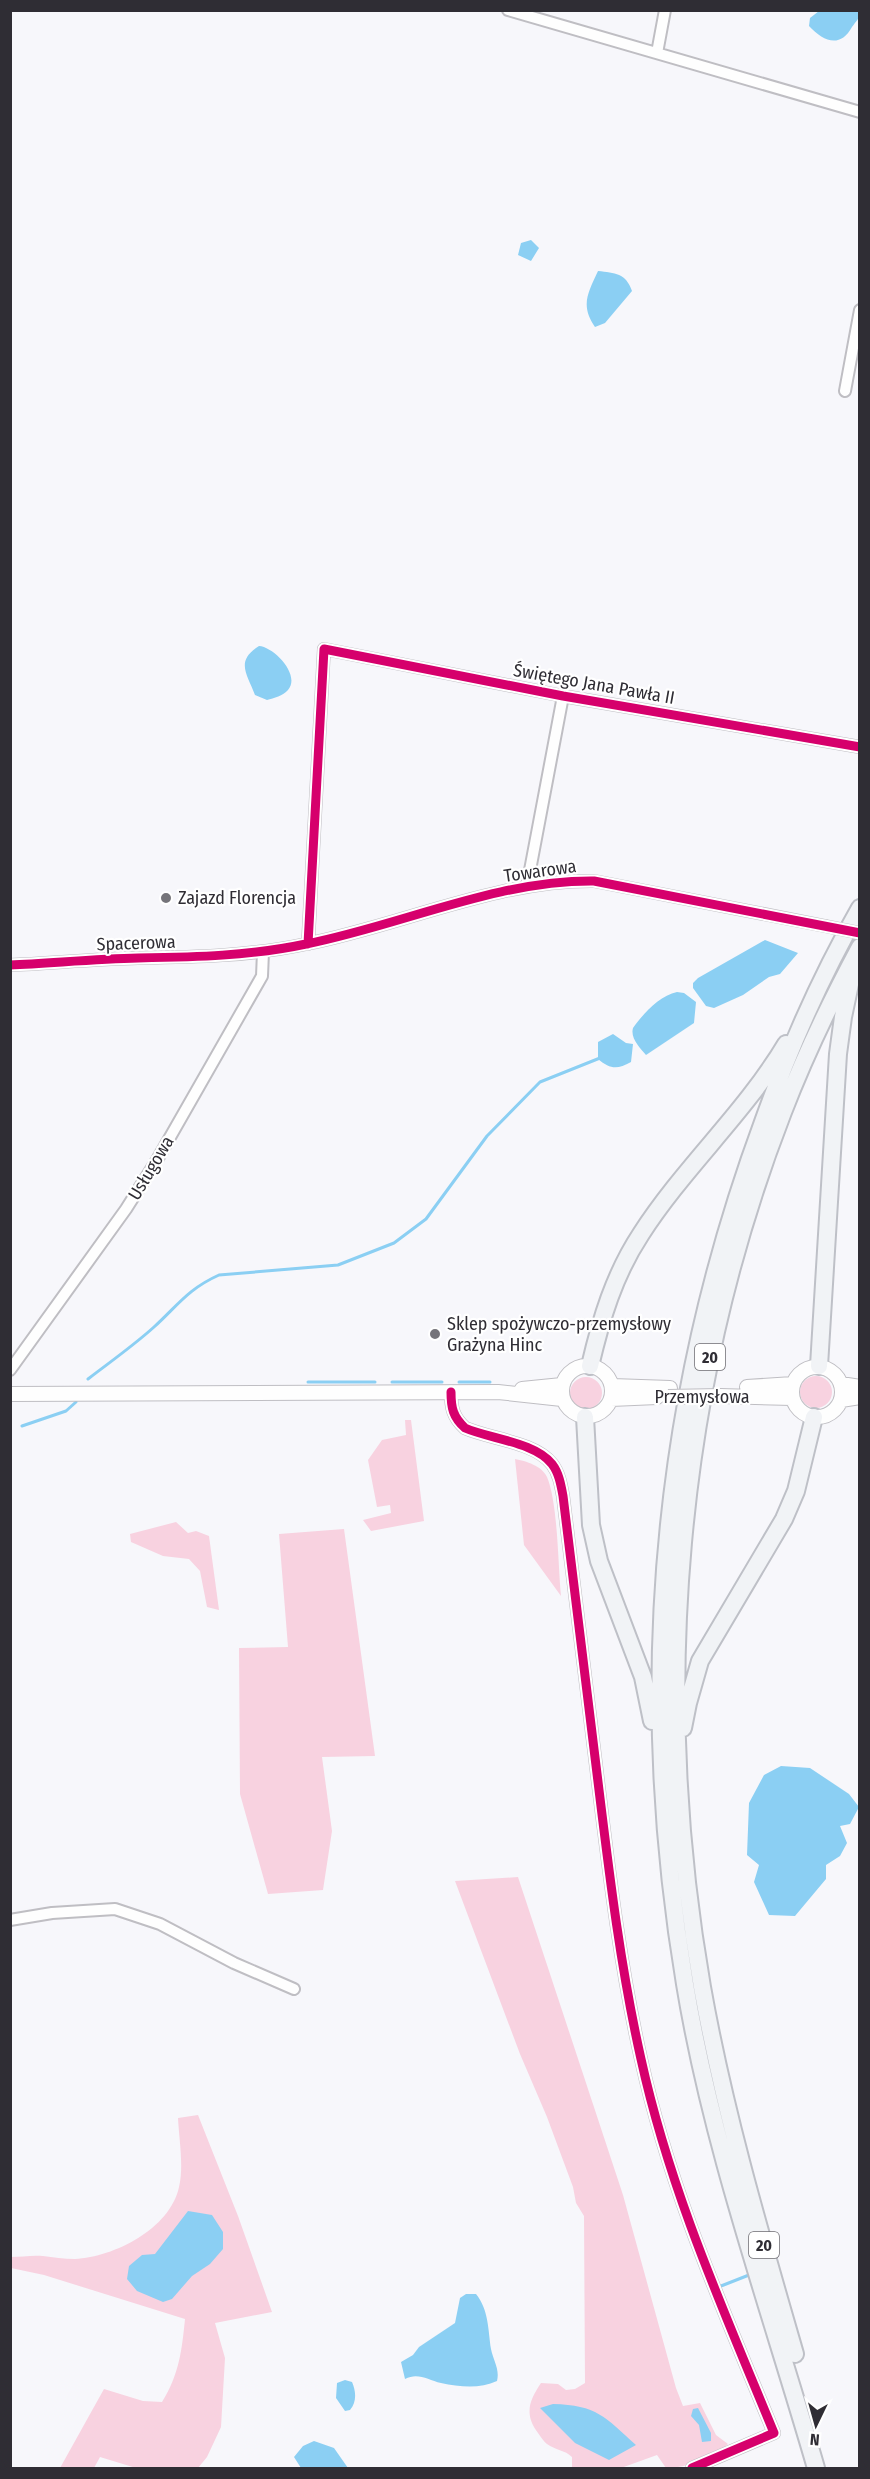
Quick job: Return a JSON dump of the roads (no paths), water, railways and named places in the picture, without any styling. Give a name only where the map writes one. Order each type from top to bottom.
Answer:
[{"type":"main road","name":"20","points":[[827,2469],[753,2209],[708,2020],[659,1704],[661,1615],[670,1500],[687,1396],[708,1298],[727,1228],[772,1096],[802,1025],[860,908]]},
{"type":"main road","name":"20","points":[[816,2469],[717,2129],[698,2049],[685,1987],[672,1900],[670,1779],[682,1541],[694,1445],[711,1354],[742,1233],[775,1132],[803,1062],[836,990],[860,947]]},
{"type":"main road","points":[[819,1366],[838,1054],[843,1017],[854,974],[852,962]]},
{"type":"main road","points":[[590,1366],[609,1298],[620,1271],[641,1233],[765,1074],[792,1034],[802,1025]]},
{"type":"main road","points":[[582,1366],[590,1366],[604,1372],[612,1392],[609,1405],[598,1414],[585,1417],[571,1411],[562,1392],[570,1373],[582,1366]]},
{"type":"main road","points":[[819,1366],[831,1370],[841,1384],[841,1400],[833,1411],[828,1415],[814,1417],[800,1411],[792,1391],[800,1372],[819,1366]]},
{"type":"main road","points":[[841,1384],[860,1387]]},
{"type":"main road","name":"Przemysłowa","points":[[612,1392],[721,1392],[762,1387],[792,1391]]},
{"type":"main road","points":[[10,1394],[562,1392]]},
{"type":"main road","points":[[841,1400],[860,1397]]},
{"type":"main road","points":[[585,1417],[591,1525],[599,1561],[643,1677],[670,1779]]},
{"type":"main road","points":[[670,1779],[700,1661],[784,1519],[795,1491],[814,1417]]},
{"type":"street","points":[[508,10],[860,112]]},
{"type":"street","points":[[657,54],[665,10]]},
{"type":"street","points":[[845,391],[860,310]]},
{"type":"street","name":"Świętego Jana Pawła II","points":[[308,944],[324,649],[564,696],[860,747]]},
{"type":"street","name":"Towarowa","points":[[527,886],[546,776],[564,696]]},
{"type":"street","name":"Towarowa","points":[[263,952],[308,944],[527,886],[552,882],[594,881],[860,933]]},
{"type":"street","name":"Spacerowa","points":[[10,965],[188,958],[263,952]]},
{"type":"street","name":"Usługowa","points":[[10,1370],[126,1209],[157,1160],[262,976],[263,952]]},
{"type":"street","points":[[451,1392],[451,1410],[465,1428],[538,1452],[554,1466],[559,1477],[614,1915],[641,2060],[663,2145],[699,2252],[774,2433],[692,2469]]},
{"type":"street","points":[[10,1920],[52,1913],[115,1909],[160,1924],[234,1963],[294,1989]]},
{"type":"water","points":[[819,11],[859,11],[859,16],[847,34],[837,40],[831,40],[820,36],[809,26],[810,18]]},
{"type":"water","points":[[531,240],[539,248],[531,261],[518,255],[521,243]]},
{"type":"water","points":[[598,271],[615,273],[623,277],[632,291],[605,323],[595,327],[588,312],[587,299]]},
{"type":"water","points":[[259,646],[278,656],[291,677],[291,684],[286,692],[267,700],[255,695],[245,668],[247,657]]},
{"type":"water","points":[[765,940],[798,953],[780,974],[769,977],[743,995],[714,1008],[706,1006],[693,988],[693,983]]},
{"type":"water","points":[[677,992],[684,993],[696,1002],[694,1023],[646,1055],[634,1039],[633,1028],[658,1001]]},
{"type":"water","points":[[613,1034],[626,1043],[633,1044],[631,1062],[618,1067],[606,1065],[598,1059],[598,1042]]},
{"type":"water","points":[[781,1766],[810,1768],[849,1794],[859,1807],[850,1824],[840,1826],[847,1843],[840,1856],[826,1865],[826,1879],[795,1916],[769,1915],[754,1882],[759,1865],[747,1855],[749,1803],[764,1775]]},
{"type":"water","points":[[188,2211],[212,2215],[223,2232],[223,2249],[210,2264],[192,2276],[172,2299],[163,2302],[137,2291],[127,2279],[129,2266],[142,2255],[155,2254]]},
{"type":"water","points":[[466,2294],[476,2294],[483,2307],[497,2369],[497,2381],[484,2385],[455,2386],[419,2376],[405,2379],[401,2362],[455,2323],[460,2298]]},
{"type":"water","points":[[345,2380],[352,2382],[355,2396],[350,2410],[345,2411],[336,2398],[337,2383]]},
{"type":"water","points":[[553,2404],[580,2407],[599,2414],[636,2445],[609,2460],[575,2443],[540,2408]]},
{"type":"water","points":[[698,2408],[711,2433],[711,2441],[702,2442],[699,2425],[691,2416],[693,2409]]},
{"type":"water","points":[[314,2441],[334,2448],[348,2468],[301,2468],[294,2457],[303,2446]]},
{"type":"waterway","points":[[88,1379],[146,1334],[191,1292],[219,1275],[338,1265],[394,1243],[426,1219],[487,1136],[540,1082],[600,1058]]},
{"type":"waterway","points":[[308,1382],[375,1382]]},
{"type":"waterway","points":[[392,1382],[442,1382]]},
{"type":"waterway","points":[[459,1382],[490,1382]]},
{"type":"waterway","points":[[22,1426],[66,1411],[76,1402]]},
{"type":"waterway","points":[[721,2286],[749,2275]]},
{"type":"place","name":"Zajazd Florencja","points":[[166,898]]},
{"type":"place","name":"Sklep spożywczo-przemysłowy Grażyna Hinc","points":[[435,1334]]}]
